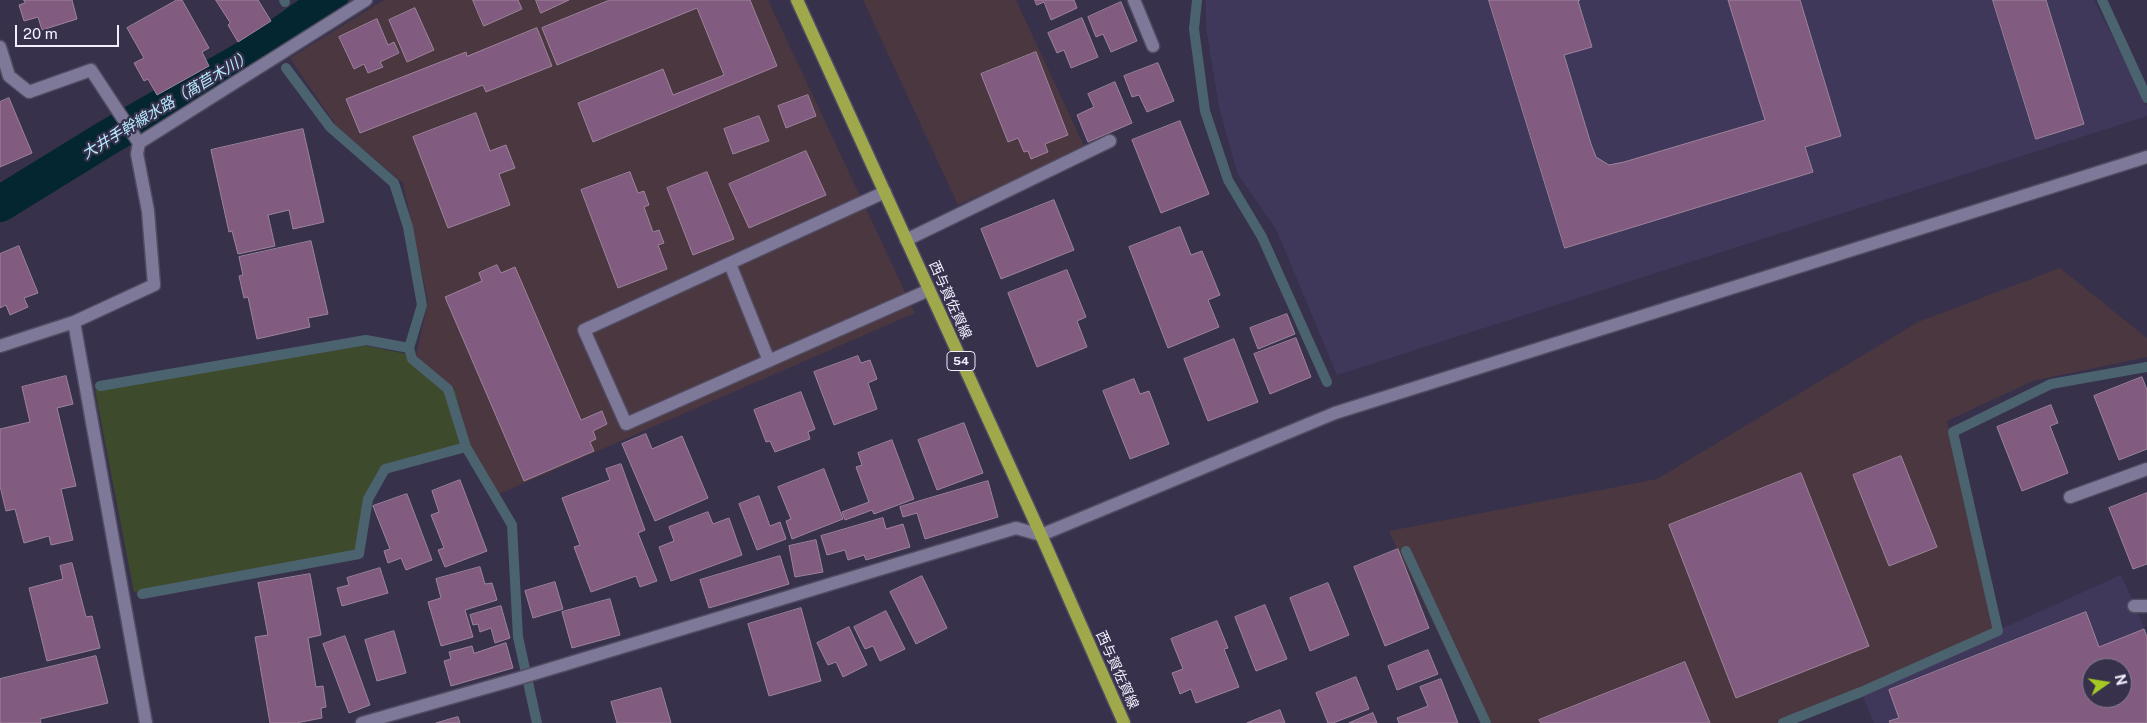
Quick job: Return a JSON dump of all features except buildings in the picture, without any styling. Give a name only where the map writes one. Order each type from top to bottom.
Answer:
[{"type":"main road","name":"西与賀佐賀線","points":[[797,0],[1041,535],[1124,723]]},
{"type":"street","points":[[137,139],[366,0]]},
{"type":"street","points":[[1134,0],[1153,46]]},
{"type":"street","points":[[0,47],[9,76],[29,92],[92,70],[137,139],[137,154],[148,211],[154,286],[74,322],[0,346]]},
{"type":"street","points":[[906,240],[1110,141]]},
{"type":"street","points":[[362,723],[525,676],[1016,528],[1041,535],[1335,413],[2147,157]]},
{"type":"street","points":[[884,192],[584,330],[626,424],[929,290]]},
{"type":"street","points":[[730,264],[769,361]]},
{"type":"street","points":[[74,322],[146,723]]},
{"type":"street","points":[[2070,497],[2147,469]]},
{"type":"shaded area","points":[[384,0],[768,0],[915,313],[499,494],[467,444],[456,391],[416,356],[428,302],[403,183],[337,127],[290,58]]},
{"type":"shaded area","points":[[863,0],[1016,0],[1086,150],[958,205]]},
{"type":"shaded area","points":[[1206,0],[2094,0],[2147,106],[2147,116],[1337,375],[1276,229],[1238,175],[1219,107],[1206,27]]},
{"type":"shaded area","points":[[2060,268],[2147,338],[2147,357],[2033,381],[1947,421],[1998,631],[1861,692],[1784,723],[1481,723],[1389,531],[1657,479],[1918,322]]},
{"type":"shaded area","points":[[2121,575],[2147,634],[2147,723],[1874,723],[1861,692]]},
{"type":"green space","points":[[362,345],[416,356],[456,391],[467,444],[386,467],[366,498],[357,553],[134,592],[95,390]]},
{"type":"waterway","name":"大井手幹線水路（萵苣木川）","points":[[0,204],[107,138],[255,53],[330,0]]},
{"type":"waterway","points":[[1197,0],[1194,29],[1205,111],[1228,180],[1262,237],[1327,382]]},
{"type":"waterway","points":[[2102,0],[2147,98]]},
{"type":"waterway","points":[[286,68],[330,127],[394,183],[408,227],[422,305],[409,348],[412,359],[448,389],[466,447],[512,525],[518,637],[537,723]]},
{"type":"waterway","points":[[100,386],[366,340],[409,348]]},
{"type":"waterway","points":[[1783,723],[1861,692],[1998,631],[1953,432],[2051,384],[2147,367]]},
{"type":"waterway","points":[[142,594],[359,554],[368,499],[385,469],[466,447]]},
{"type":"waterway","points":[[1406,551],[1486,723]]}]
